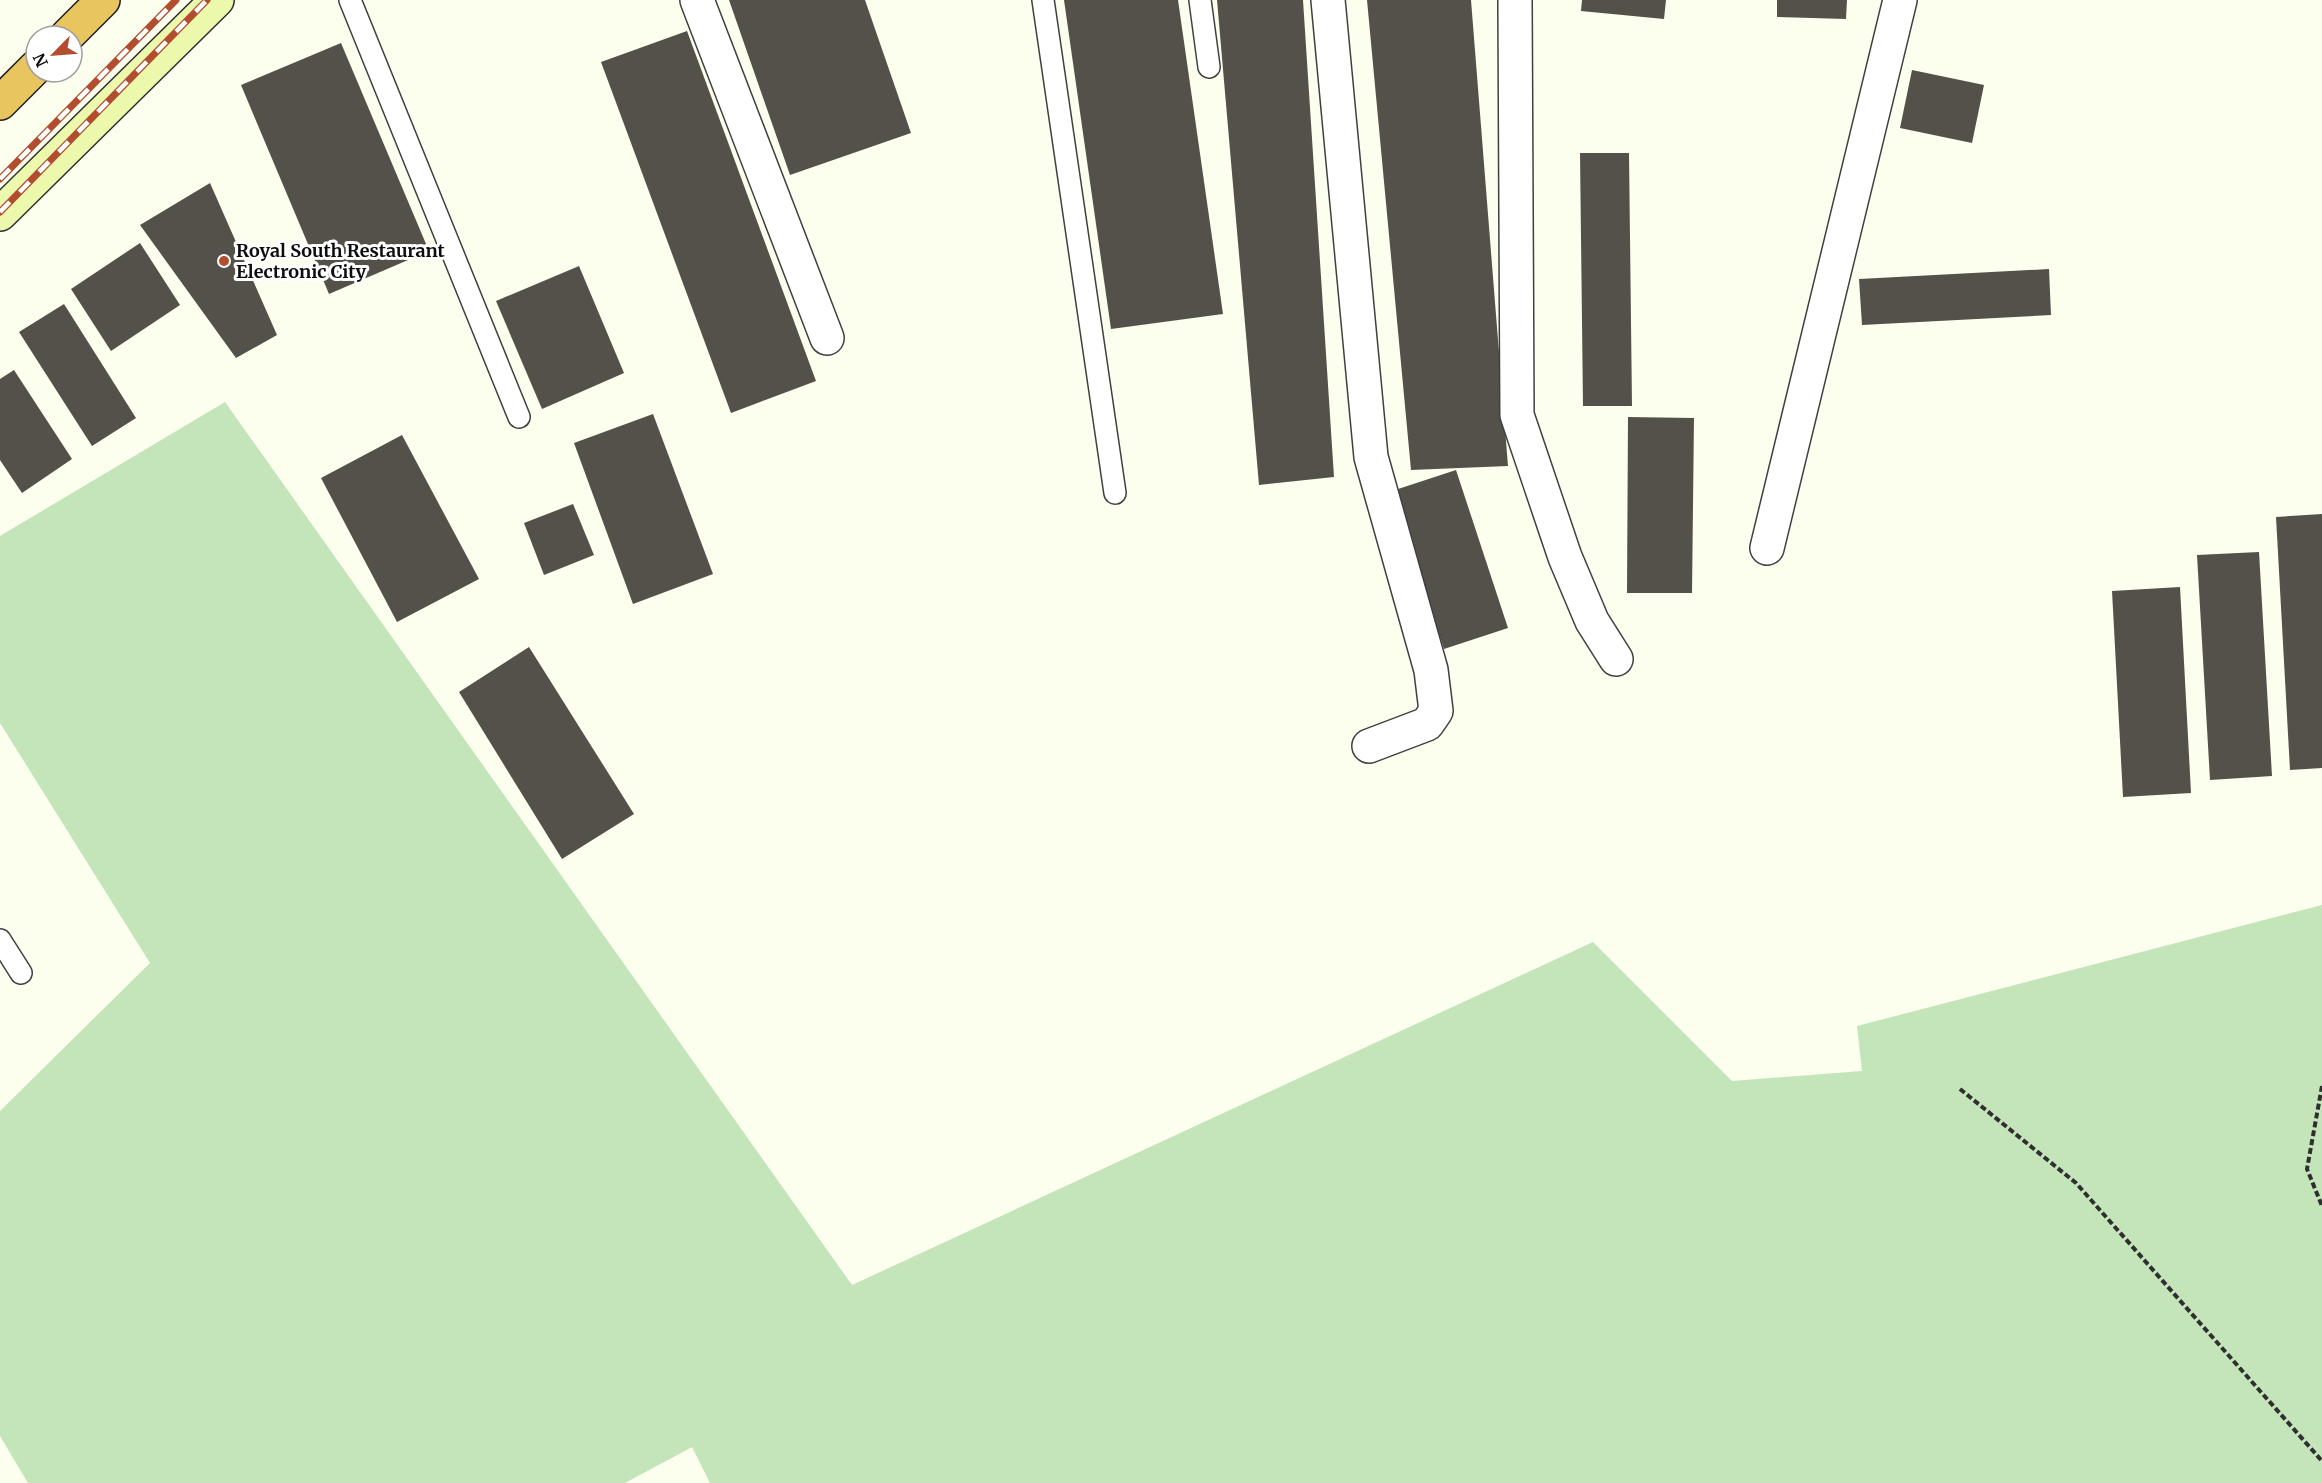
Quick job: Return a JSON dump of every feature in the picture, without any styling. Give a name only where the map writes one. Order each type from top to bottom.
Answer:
[{"type":"highway","points":[[79,24],[104,0]]},
{"type":"highway","points":[[0,103],[24,79]]},
{"type":"street","points":[[0,214],[216,0]]},
{"type":"street","points":[[697,0],[827,338]]},
{"type":"street","points":[[1328,0],[1371,457],[1431,670],[1436,711],[1427,724],[1369,746]]},
{"type":"street","points":[[1515,0],[1517,415],[1564,557],[1592,621],[1616,659]]},
{"type":"street","points":[[1767,548],[1900,0]]},
{"type":"lane","points":[[350,0],[519,417]]},
{"type":"lane","points":[[1043,0],[1115,493]]},
{"type":"lane","points":[[1200,0],[1209,67]]},
{"type":"lane","points":[[0,940],[21,973]]},
{"type":"path","points":[[2322,1086],[2307,1169],[2322,1206]]},
{"type":"path","points":[[1960,1089],[2076,1183],[2322,1461]]},
{"type":"green space","points":[[225,402],[852,1285],[1593,942],[1732,1081],[1862,1071],[1857,1026],[2322,905],[2322,1483],[710,1483],[692,1447],[625,1483],[28,1483],[0,1436],[0,1111],[150,963],[0,723],[0,536]]},
{"type":"building","points":[[729,0],[865,0],[911,133],[790,175]]},
{"type":"building","points":[[1064,0],[1178,0],[1223,314],[1111,329]]},
{"type":"building","points":[[1217,0],[1303,0],[1334,477],[1259,485]]},
{"type":"building","points":[[1367,0],[1471,0],[1508,466],[1411,470]]},
{"type":"building","points":[[1582,0],[1666,0],[1664,19],[1581,11]]},
{"type":"building","points":[[1777,0],[1847,0],[1846,19],[1777,17]]},
{"type":"building","points":[[687,31],[816,381],[731,413],[601,62]]},
{"type":"building","points":[[341,43],[429,251],[329,294],[241,85]]},
{"type":"building","points":[[1912,70],[1984,85],[1972,143],[1900,128]]},
{"type":"building","points":[[1580,153],[1629,153],[1632,406],[1583,406]]},
{"type":"building","points":[[210,183],[277,335],[236,358],[140,225]]},
{"type":"building","points":[[140,243],[180,305],[111,351],[71,289]]},
{"type":"building","points":[[579,266],[624,373],[542,409],[496,301]]},
{"type":"building","points":[[2049,269],[2051,315],[1862,325],[1859,279]]},
{"type":"building","points":[[64,304],[136,418],[92,446],[19,332]]},
{"type":"building","points":[[14,370],[72,459],[22,493],[0,460],[0,379]]},
{"type":"building","points":[[653,414],[713,574],[633,604],[574,443]]},
{"type":"building","points":[[1628,417],[1694,418],[1692,593],[1627,593]]},
{"type":"building","points":[[402,435],[479,579],[397,622],[321,478]]},
{"type":"building","points":[[1456,470],[1508,628],[1444,649],[1392,491]]},
{"type":"building","points":[[573,504],[594,555],[544,575],[524,523]]},
{"type":"building","points":[[2322,514],[2322,768],[2290,770],[2276,517]]},
{"type":"building","points":[[2259,552],[2272,776],[2210,780],[2197,555]]},
{"type":"building","points":[[2180,587],[2191,793],[2123,797],[2112,591]]},
{"type":"building","points":[[529,647],[634,814],[562,859],[459,692]]},
{"type":"railway","points":[[0,179],[176,0]]},
{"type":"railway","points":[[0,212],[207,0]]},
{"type":"place","name":"Royal South Restaurant Electronic City","points":[[224,261]]}]
